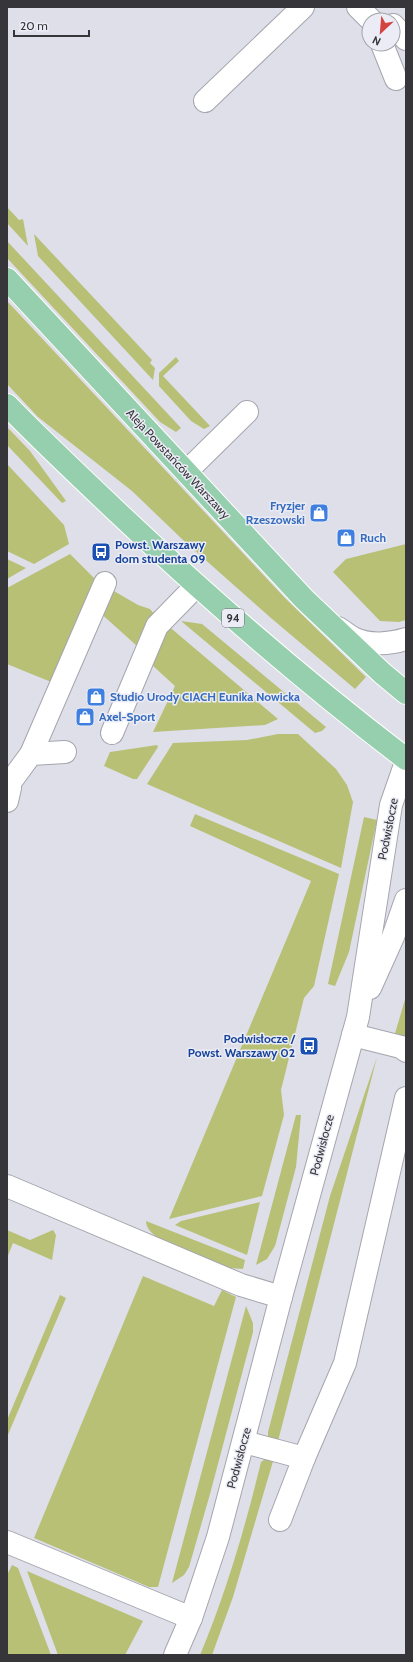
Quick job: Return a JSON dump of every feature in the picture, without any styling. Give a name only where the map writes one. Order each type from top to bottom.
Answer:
[{"type":"main road","name":"Aleja Powstańców Warszawy","points":[[7,279],[321,616],[382,673],[406,693]]},
{"type":"main road","name":"94","points":[[7,405],[68,466],[196,586],[277,656],[406,761]]},
{"type":"street","points":[[205,101],[303,7]]},
{"type":"street","points":[[385,52],[396,79]]},
{"type":"street","points":[[186,472],[247,412]]},
{"type":"street","points":[[8,789],[31,754],[105,583]]},
{"type":"street","points":[[112,732],[157,626],[196,586]]},
{"type":"street","points":[[321,616],[354,639],[374,643],[393,643],[406,639]]},
{"type":"street","points":[[31,754],[66,752]]},
{"type":"street","name":"Podwisłocze","points":[[175,1655],[191,1618],[218,1537],[281,1297],[355,1026],[391,805],[406,761]]},
{"type":"street","name":"Podwisłocze","points":[[355,1026],[393,937],[406,900]]},
{"type":"street","points":[[355,1026],[401,1047],[406,1051]]},
{"type":"street","points":[[280,1520],[304,1458],[345,1363],[406,1098]]},
{"type":"street","points":[[7,1186],[241,1285],[281,1297]]},
{"type":"street","points":[[244,1442],[304,1458]]},
{"type":"street","points":[[7,1542],[191,1618]]},
{"type":"green space","points":[[7,207],[19,220],[23,219],[28,246],[7,223]]},
{"type":"green space","points":[[34,234],[152,360],[150,363],[155,368],[153,380],[38,256]]},
{"type":"green space","points":[[7,241],[181,428],[176,432],[160,422],[7,258]]},
{"type":"green space","points":[[7,301],[285,598],[366,677],[355,689],[271,618],[183,540],[132,491],[38,417],[7,384]]},
{"type":"green space","points":[[176,357],[179,361],[163,376],[210,426],[204,429],[191,421],[159,386],[159,373]]},
{"type":"green space","points":[[7,427],[30,451],[66,501],[62,503],[7,445]]},
{"type":"green space","points":[[7,464],[64,525],[69,544],[34,564],[7,551]]},
{"type":"green space","points":[[406,544],[406,620],[399,622],[380,621],[333,572],[346,559]]},
{"type":"green space","points":[[70,554],[100,584],[56,684],[7,664],[7,588]]},
{"type":"green space","points":[[7,559],[26,568],[7,579]]},
{"type":"green space","points":[[107,587],[138,605],[150,609],[154,614],[137,646],[97,610]]},
{"type":"green space","points":[[181,621],[202,624],[326,727],[322,731],[315,733]]},
{"type":"green space","points":[[166,624],[278,719],[265,725],[153,732],[175,686],[152,665]]},
{"type":"green space","points":[[278,734],[298,734],[336,769],[347,785],[353,802],[341,868],[147,784],[173,743],[247,740]]},
{"type":"green space","points":[[157,745],[158,747],[137,779],[133,779],[104,766],[110,752]]},
{"type":"green space","points":[[195,814],[339,874],[314,986],[304,998],[281,1090],[284,1115],[262,1196],[169,1219],[311,881],[190,826]]},
{"type":"green space","points":[[364,817],[377,820],[349,952],[335,986],[328,984]]},
{"type":"green space","points":[[406,996],[406,1042],[394,1037]]},
{"type":"green space","points":[[377,1057],[278,1441],[272,1440],[268,1437],[268,1432],[330,1196]]},
{"type":"green space","points":[[296,1115],[301,1115],[296,1167],[275,1246],[267,1259],[256,1265]]},
{"type":"green space","points":[[260,1202],[247,1255],[175,1225],[181,1221]]},
{"type":"green space","points":[[146,1221],[245,1260],[243,1269],[230,1268],[159,1239],[149,1229]]},
{"type":"green space","points":[[7,1230],[30,1240],[53,1230],[56,1235],[52,1260],[13,1243],[7,1258]]},
{"type":"green space","points":[[143,1276],[214,1306],[222,1290],[236,1297],[158,1587],[149,1587],[34,1538]]},
{"type":"green space","points":[[60,1295],[66,1298],[7,1437],[7,1420]]},
{"type":"green space","points":[[246,1306],[253,1323],[253,1332],[210,1494],[189,1567],[184,1575],[172,1583]]},
{"type":"green space","points":[[274,1458],[233,1597],[212,1655],[200,1655],[234,1560],[261,1462],[265,1459]]},
{"type":"green space","points":[[12,1565],[18,1568],[51,1655],[7,1655],[7,1575]]},
{"type":"green space","points":[[27,1571],[143,1621],[125,1655],[58,1655]]},
{"type":"place","name":"Fryzjer Rzeszowski","points":[[319,513]]},
{"type":"place","name":"Ruch","points":[[346,538]]},
{"type":"place","name":"Powst. Warszawy dom studenta 09","points":[[101,552]]},
{"type":"place","name":"Studio Urody CIACH Eunika Nowicka","points":[[96,697]]},
{"type":"place","name":"Axel-Sport","points":[[85,717]]},
{"type":"place","name":"Podwisłocze / Powst. Warszawy 02","points":[[309,1046]]}]
